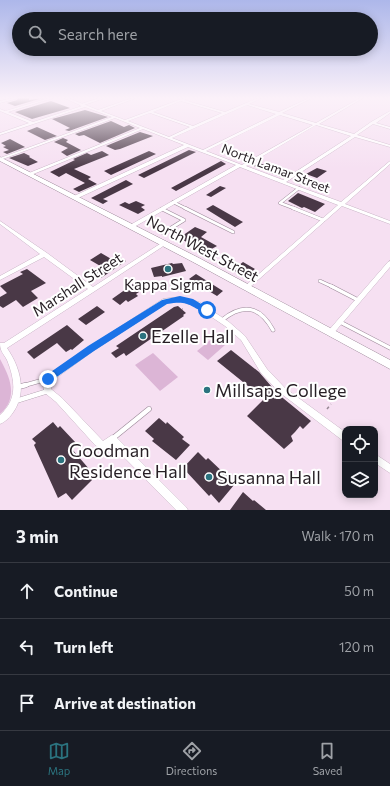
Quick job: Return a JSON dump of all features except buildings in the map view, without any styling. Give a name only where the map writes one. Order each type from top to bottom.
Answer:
[{"type":"street","points":[[0,134],[35,122]]},
{"type":"street","points":[[0,159],[102,122]]},
{"type":"street","name":"North Lamar Street","points":[[127,122],[390,224]]},
{"type":"street","points":[[178,122],[193,127]]},
{"type":"street","points":[[169,138],[205,122]]},
{"type":"street","points":[[203,151],[262,122]]},
{"type":"street","points":[[309,122],[390,146]]},
{"type":"street","points":[[132,226],[320,122]]},
{"type":"street","points":[[284,182],[372,123],[390,128]]},
{"type":"street","points":[[30,174],[143,128]]},
{"type":"street","points":[[76,198],[188,145]]},
{"type":"street","name":"North West Street","points":[[0,159],[165,243],[390,365]]},
{"type":"street","points":[[247,287],[390,162]]},
{"type":"street","points":[[0,222],[93,290]]},
{"type":"street","name":"Marshall Street","points":[[1,346],[93,290],[165,243]]},
{"type":"street","points":[[0,278],[45,254]]},
{"type":"street","points":[[331,332],[390,263]]},
{"type":"street","points":[[183,510],[112,438],[103,446],[59,400],[48,391],[47,386],[48,379],[165,301],[180,299],[190,301],[222,320],[243,338],[264,371],[282,390],[342,435]]},
{"type":"street","points":[[0,420],[12,409],[17,394],[13,367],[1,346]]},
{"type":"street","points":[[378,460],[390,469]]},
{"type":"lane","points":[[299,188],[280,203],[323,220]]},
{"type":"lane","points":[[173,202],[233,232]]},
{"type":"lane","points":[[162,209],[184,220],[163,233]]},
{"type":"lane","points":[[320,281],[358,300]]},
{"type":"lane","points":[[222,320],[233,311],[251,309],[266,318],[273,330]]},
{"type":"lane","points":[[340,321],[390,348]]},
{"type":"lane","points":[[17,394],[51,378]]},
{"type":"lane","points":[[17,394],[48,391]]},
{"type":"lane","points":[[112,438],[149,409]]},
{"type":"path","points":[[327,409],[331,404]]},
{"type":"shaded area","points":[[214,337],[225,345],[208,360],[197,351]]},
{"type":"shaded area","points":[[153,353],[178,377],[160,391],[135,365]]},
{"type":"shaded area","points":[[0,359],[7,373],[11,387],[11,394],[6,408],[0,414]]},
{"type":"place","name":"Kappa Sigma","points":[[168,269]]},
{"type":"place","name":"Ezelle Hall","points":[[143,336]]},
{"type":"place","name":"Millsaps College","points":[[207,390]]},
{"type":"place","name":"Goodman Residence Hall","points":[[61,460]]},
{"type":"place","name":"Susanna Hall","points":[[209,477]]},
{"type":"route","points":[[48,379],[165,301],[180,299],[190,301],[207,310]]}]
